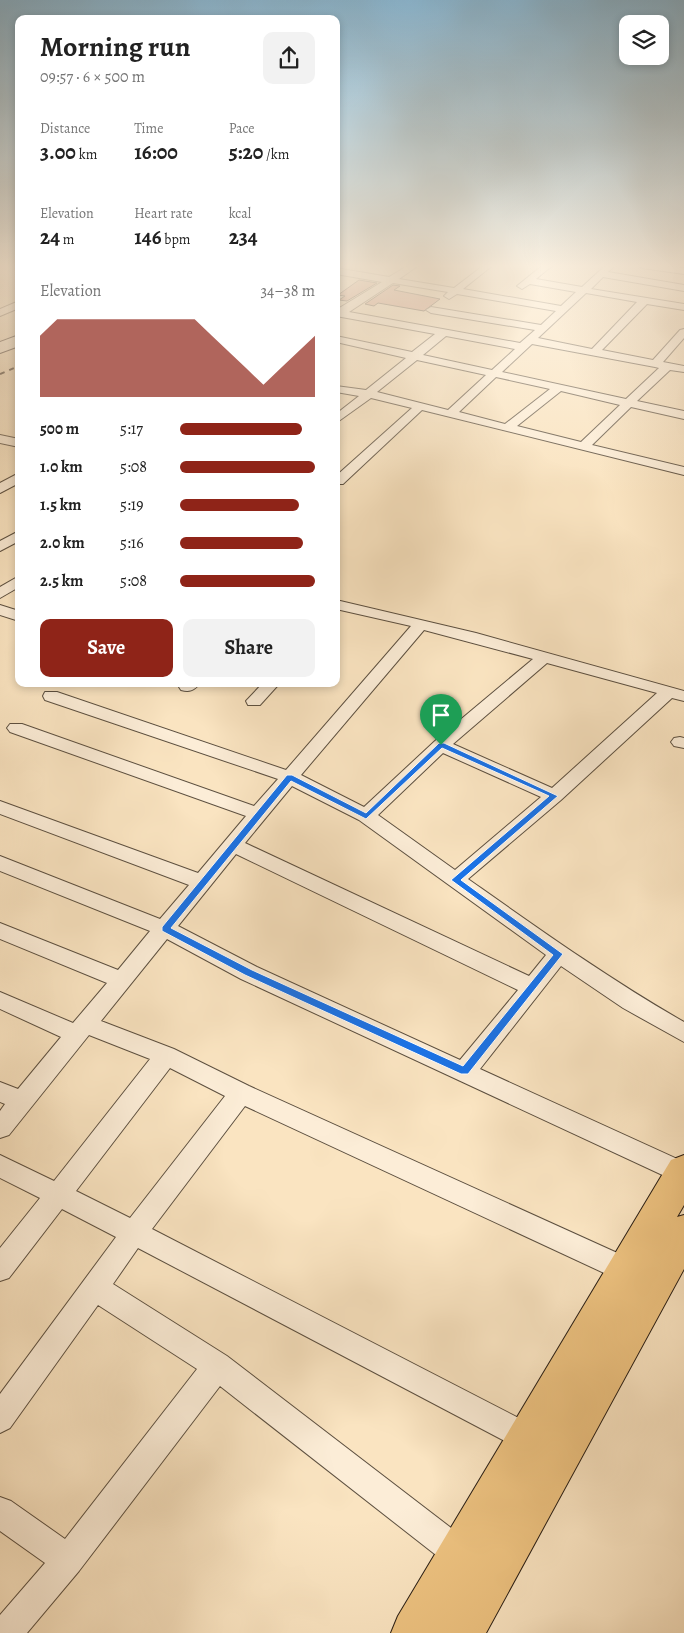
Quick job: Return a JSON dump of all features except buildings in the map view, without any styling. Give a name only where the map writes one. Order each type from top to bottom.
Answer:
[{"type":"main road","points":[[416,1633],[684,1173]]},
{"type":"main road","points":[[460,1633],[684,1232]]},
{"type":"street","points":[[346,341],[684,415]]},
{"type":"street","points":[[340,417],[432,341]]},
{"type":"street","points":[[512,341],[595,352],[684,369]]},
{"type":"street","points":[[595,352],[605,341]]},
{"type":"street","points":[[655,364],[676,341]]},
{"type":"street","points":[[0,348],[15,342]]},
{"type":"street","points":[[340,351],[352,342]]},
{"type":"street","points":[[449,415],[527,343]]},
{"type":"street","points":[[583,447],[668,366]]},
{"type":"street","points":[[506,429],[558,388]]},
{"type":"street","points":[[340,390],[370,394],[418,408],[684,471]]},
{"type":"street","points":[[340,479],[418,408]]},
{"type":"street","points":[[0,439],[15,442]]},
{"type":"street","points":[[0,530],[15,534]]},
{"type":"street","points":[[0,547],[15,537]]},
{"type":"street","points":[[0,594],[15,583]]},
{"type":"street","points":[[340,609],[421,624],[676,694]]},
{"type":"street","points":[[0,610],[15,615]]},
{"type":"street","points":[[0,1128],[166,929],[258,814],[421,624]]},
{"type":"street","points":[[366,816],[441,745],[544,657]]},
{"type":"street","points":[[254,701],[267,687]]},
{"type":"street","points":[[455,880],[676,694]]},
{"type":"street","points":[[51,696],[290,777],[366,816],[559,954],[631,1002],[684,1033]]},
{"type":"street","points":[[16,728],[258,814]]},
{"type":"street","points":[[441,745],[554,796]]},
{"type":"street","points":[[0,807],[202,882]]},
{"type":"street","points":[[233,845],[531,987]]},
{"type":"street","points":[[0,863],[166,929],[249,973],[684,1173]]},
{"type":"street","points":[[0,931],[122,980]]},
{"type":"street","points":[[465,1071],[559,954]]},
{"type":"street","points":[[0,1000],[82,1030],[166,1056],[240,1093],[626,1270]]},
{"type":"street","points":[[0,1269],[166,1056]]},
{"type":"street","points":[[0,1092],[22,1101]]},
{"type":"street","points":[[0,1418],[134,1233],[240,1093]]},
{"type":"street","points":[[0,1166],[134,1233],[528,1438]]},
{"type":"street","points":[[95,1288],[217,1366],[461,1555]]},
{"type":"street","points":[[6,1633],[68,1560],[217,1366]]},
{"type":"street","points":[[0,1512],[68,1560]]},
{"type":"railway","points":[[0,374],[15,368]]},
{"type":"route","points":[[441,745],[554,796],[455,880],[559,954],[465,1071],[249,973],[166,929],[202,882],[290,777],[366,816],[441,745]]}]
